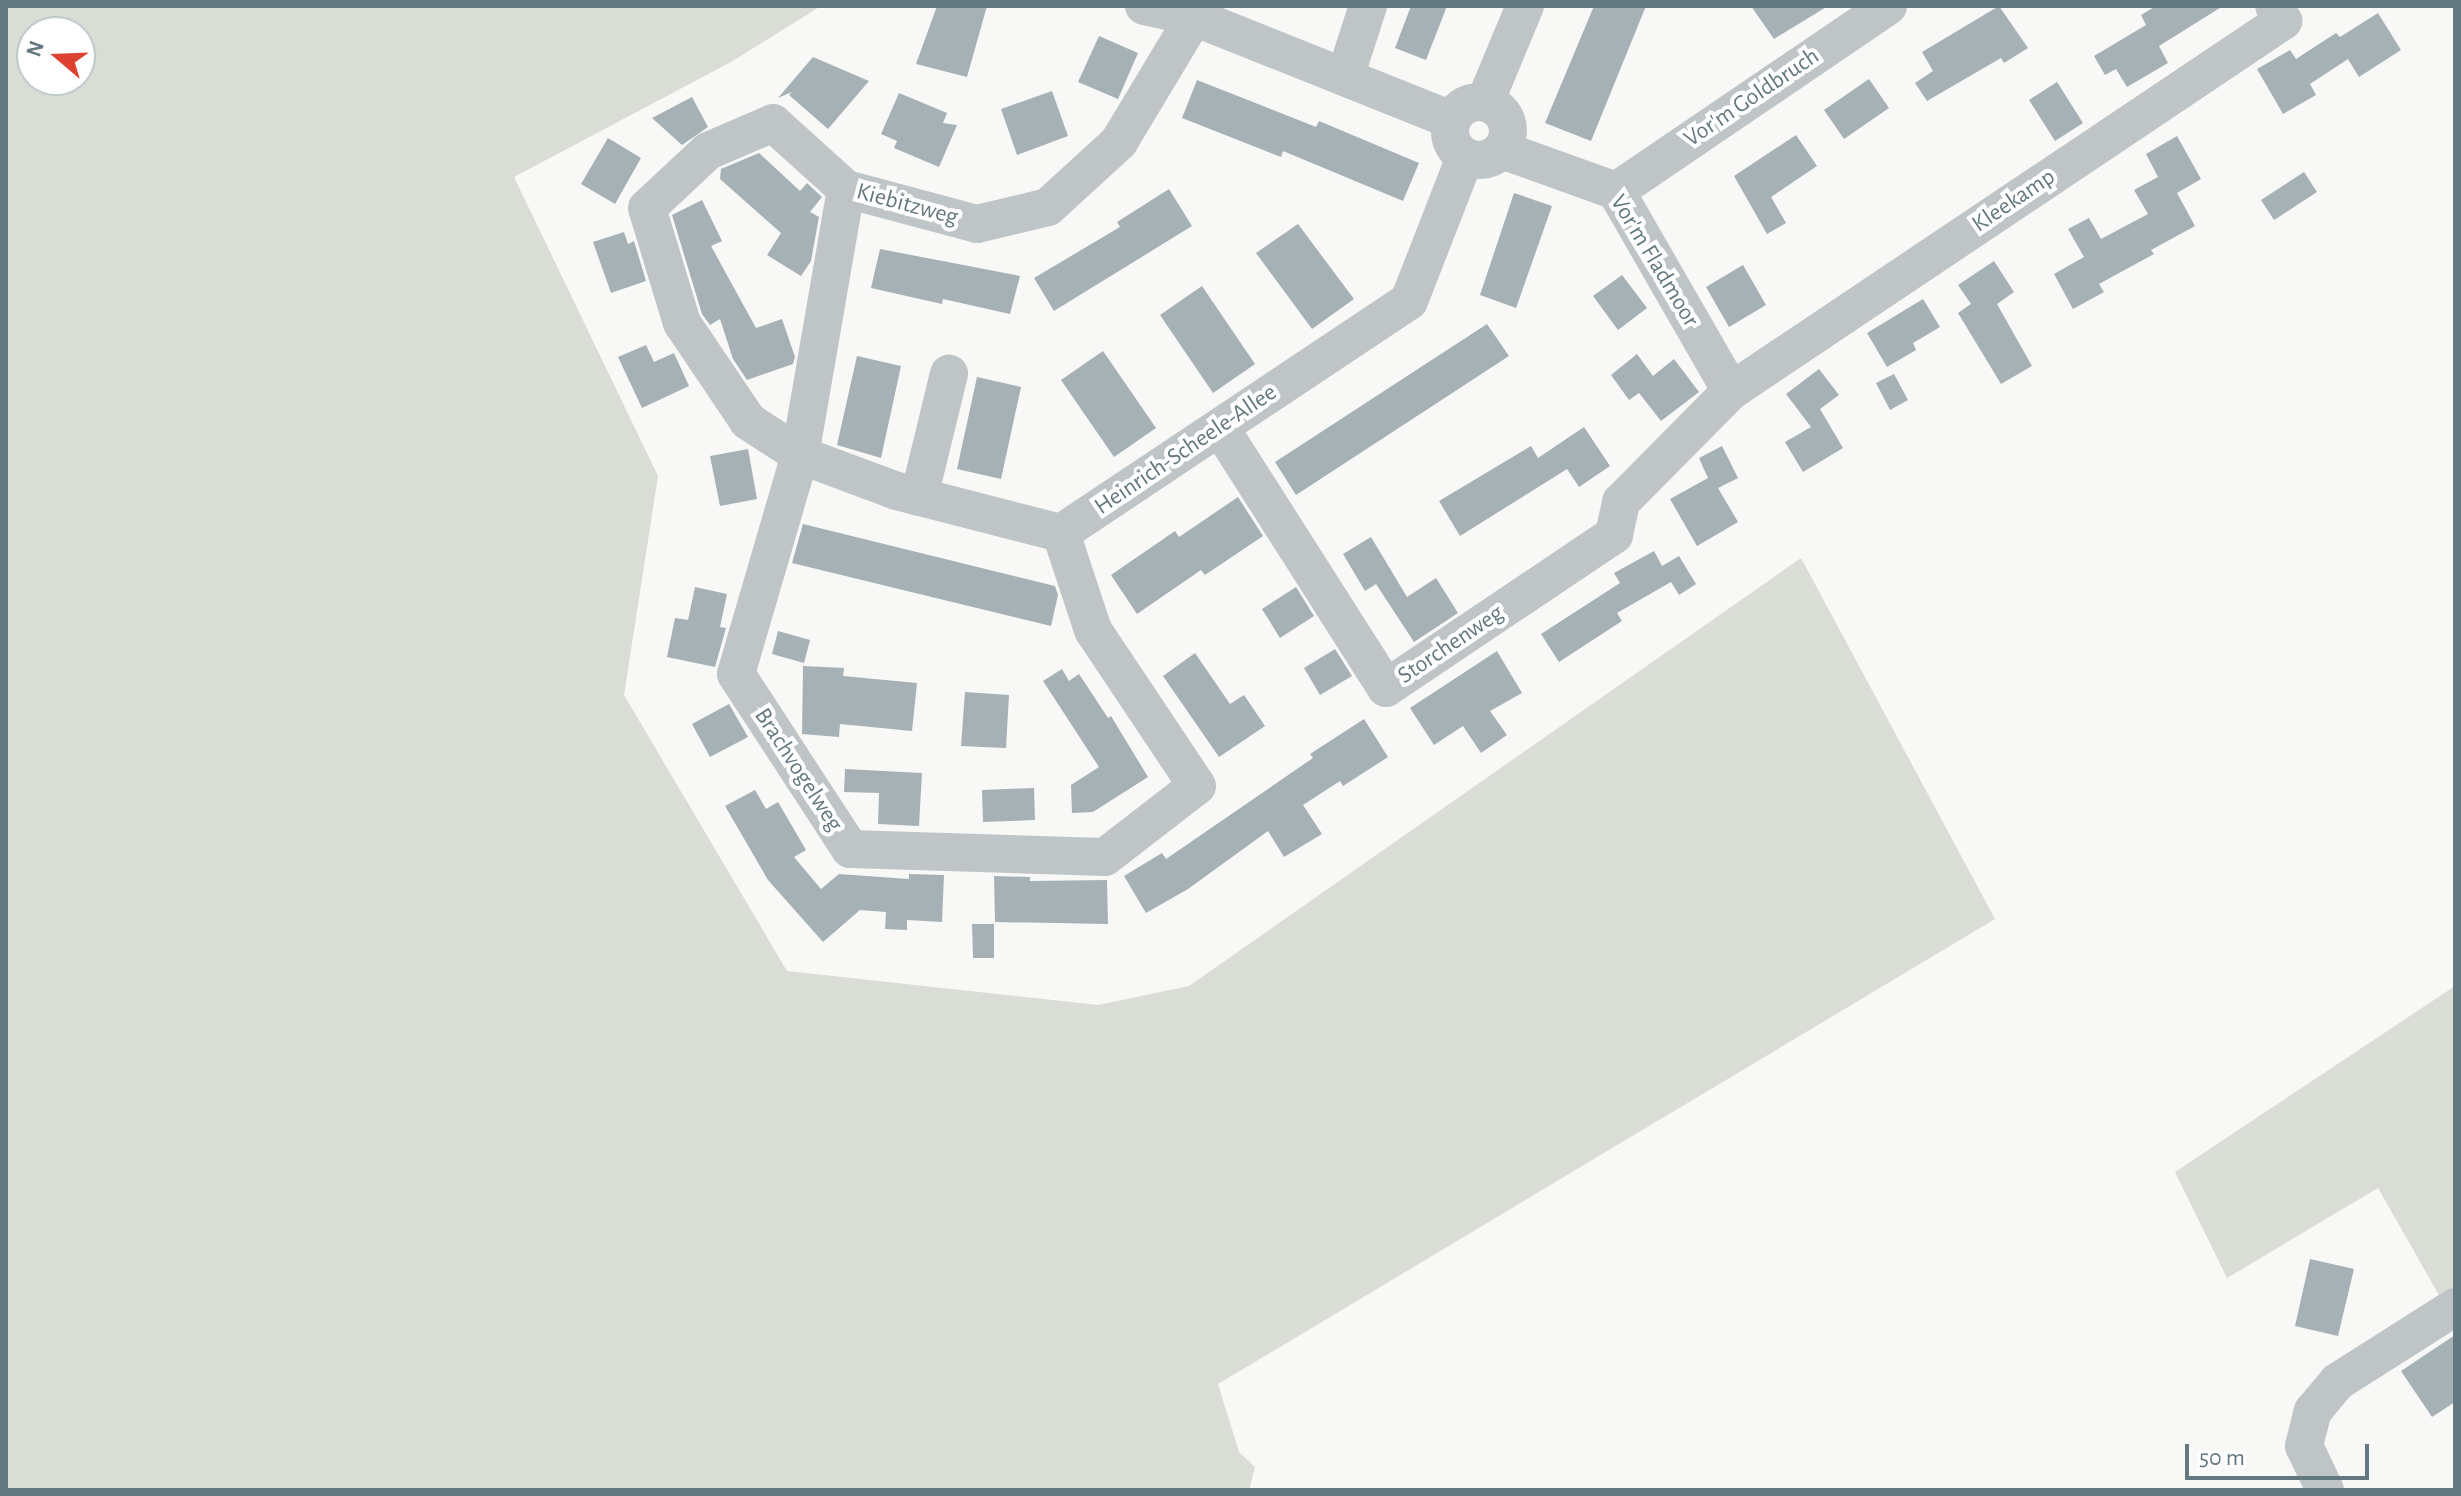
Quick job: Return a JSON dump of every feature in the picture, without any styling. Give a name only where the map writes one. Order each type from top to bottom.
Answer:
[{"type":"street","points":[[1144,6],[1217,18],[1345,77],[1451,120]]},
{"type":"street","points":[[1345,77],[1368,6]]},
{"type":"street","points":[[1485,102],[1525,6]]},
{"type":"street","name":"Vor'm Goldbruch","points":[[1616,191],[1888,6]]},
{"type":"street","name":"Kleekamp","points":[[1731,391],[2283,21],[2274,6]]},
{"type":"street","name":"Kiebitzweg","points":[[800,455],[748,421],[682,323],[647,208],[708,151],[773,123],[846,189],[977,224],[1048,207],[1119,142],[1217,18]]},
{"type":"street","points":[[1485,102],[1495,107],[1506,120],[1508,130],[1502,150],[1480,161],[1465,157],[1451,143],[1451,120],[1464,106],[1485,102]]},
{"type":"street","name":"Vor'm Fladmoor","points":[[1502,150],[1616,191],[1731,391]]},
{"type":"street","name":"Heinrich-Scheele-Allee","points":[[1061,533],[1409,301],[1465,157]]},
{"type":"street","name":"Brachvogelweg","points":[[846,189],[800,455],[736,674],[850,849],[1105,857],[1197,786],[1093,630],[1061,533]]},
{"type":"street","points":[[919,497],[949,374]]},
{"type":"street","name":"Storchenweg","points":[[1221,429],[1386,688],[1614,535],[1621,502],[1731,391]]},
{"type":"street","points":[[800,455],[919,497],[1061,533]]},
{"type":"street","points":[[2325,1490],[2304,1446],[2313,1411],[2337,1382],[2455,1307]]},
{"type":"shaded area","points":[[6,6],[821,6],[731,62],[514,177],[658,476],[624,695],[787,971],[1098,1005],[1189,986],[1801,558],[1995,919],[1218,1384],[1239,1452],[1255,1467],[1249,1490],[6,1490]]},
{"type":"shaded area","points":[[2455,986],[2455,1314],[2451,1316],[2378,1188],[2227,1278],[2175,1172]]},
{"type":"building","points":[[937,6],[987,6],[967,77],[916,64]]},
{"type":"building","points":[[1411,6],[1447,6],[1426,60],[1395,48]]},
{"type":"building","points":[[1594,6],[1646,6],[1591,141],[1545,123]]},
{"type":"building","points":[[1751,6],[1828,6],[1774,39]]},
{"type":"building","points":[[1999,6],[2028,48],[2004,63],[2001,58],[1927,101],[1915,83],[1933,71],[1922,52]]},
{"type":"building","points":[[2156,6],[2223,6],[2159,46],[2168,63],[2127,87],[2116,69],[2105,75],[2094,56],[2146,25],[2141,15]]},
{"type":"building","points":[[2378,13],[2401,50],[2359,77],[2348,59],[2310,84],[2316,95],[2283,114],[2257,69],[2290,50],[2296,59],[2336,33],[2340,37]]},
{"type":"building","points":[[1099,36],[1138,53],[1118,99],[1078,82]]},
{"type":"building","points":[[813,57],[869,81],[828,129],[789,95],[792,92],[778,98]]},
{"type":"building","points":[[1869,79],[1889,108],[1844,139],[1824,110]]},
{"type":"building","points":[[1197,80],[1316,127],[1319,121],[1419,163],[1403,201],[1283,151],[1281,157],[1182,118]]},
{"type":"building","points":[[2057,82],[2083,123],[2055,141],[2029,100]]},
{"type":"building","points":[[1052,91],[1068,136],[1017,155],[1001,109]]},
{"type":"building","points":[[899,93],[947,113],[943,123],[957,125],[939,167],[894,148],[897,141],[881,134]]},
{"type":"building","points":[[692,97],[708,127],[682,145],[652,118]]},
{"type":"building","points":[[1796,135],[1817,166],[1771,197],[1786,223],[1767,234],[1734,176]]},
{"type":"building","points":[[2177,136],[2201,179],[2177,193],[2195,226],[2151,250],[2154,254],[2099,284],[2104,292],[2073,309],[2054,274],[2084,257],[2068,229],[2089,218],[2101,239],[2148,214],[2134,190],[2158,177],[2146,154]]},
{"type":"building","points":[[608,138],[641,158],[615,204],[581,184]]},
{"type":"building","points":[[759,153],[800,191],[807,183],[822,197],[810,212],[819,217],[811,261],[801,276],[767,255],[781,233],[720,179],[721,169]]},
{"type":"building","points":[[2304,172],[2317,192],[2274,220],[2261,200]]},
{"type":"building","points":[[1169,189],[1192,226],[1054,311],[1034,278],[1120,227],[1117,222]]},
{"type":"building","points":[[1514,193],[1552,206],[1516,308],[1480,295]]},
{"type":"building","points":[[702,200],[722,241],[711,246],[756,328],[782,319],[795,357],[793,364],[747,380],[733,359],[720,319],[710,325],[702,314],[672,215]]},
{"type":"building","points":[[1298,224],[1354,299],[1312,329],[1256,253]]},
{"type":"building","points":[[624,232],[628,244],[634,241],[646,281],[611,293],[593,242]]},
{"type":"building","points":[[880,249],[1020,276],[1010,314],[943,299],[942,304],[871,288]]},
{"type":"building","points":[[1994,261],[2014,292],[1997,304],[2032,366],[2001,384],[1958,313],[1971,304],[1958,285]]},
{"type":"building","points":[[1743,265],[1766,305],[1729,327],[1706,287]]},
{"type":"building","points":[[1622,275],[1647,308],[1618,330],[1593,296]]},
{"type":"building","points":[[1202,286],[1255,364],[1213,393],[1160,315]]},
{"type":"building","points":[[1923,299],[1940,327],[1913,343],[1916,350],[1887,367],[1867,333]]},
{"type":"building","points":[[1487,324],[1509,356],[1296,495],[1275,462]]},
{"type":"building","points":[[646,345],[654,362],[674,353],[689,386],[642,408],[618,357]]},
{"type":"building","points":[[1103,351],[1156,428],[1114,457],[1061,380]]},
{"type":"building","points":[[1637,354],[1653,376],[1674,359],[1699,392],[1661,421],[1639,393],[1629,400],[1611,375]]},
{"type":"building","points":[[857,356],[901,366],[881,458],[837,445]]},
{"type":"building","points":[[1819,369],[1839,395],[1820,409],[1843,448],[1803,472],[1785,442],[1811,427],[1786,394]]},
{"type":"building","points":[[1894,374],[1908,400],[1890,410],[1876,383]]},
{"type":"building","points":[[977,377],[1021,387],[1001,479],[957,469]]},
{"type":"building","points":[[1584,427],[1610,466],[1579,487],[1567,469],[1460,536],[1439,501],[1531,446],[1538,458]]},
{"type":"building","points":[[1722,446],[1738,478],[1718,488],[1738,522],[1697,546],[1670,499],[1708,478],[1699,458]]},
{"type":"building","points":[[748,449],[757,499],[720,506],[710,456]]},
{"type":"building","points":[[1238,497],[1263,536],[1205,575],[1201,570],[1137,614],[1111,575],[1175,531],[1179,537]]},
{"type":"building","points":[[803,524],[1055,586],[1058,595],[1051,626],[792,563]]},
{"type":"building","points":[[1371,537],[1407,597],[1436,578],[1458,613],[1414,642],[1376,584],[1365,591],[1343,554]]},
{"type":"building","points":[[1654,551],[1662,566],[1679,556],[1696,584],[1679,595],[1671,582],[1617,613],[1622,621],[1559,662],[1541,634],[1620,583],[1614,573]]},
{"type":"building","points":[[695,587],[727,594],[720,627],[726,628],[715,667],[667,657],[675,618],[688,620]]},
{"type":"building","points":[[1296,587],[1314,616],[1280,638],[1262,609]]},
{"type":"building","points":[[778,631],[810,640],[804,663],[772,654]]},
{"type":"building","points":[[1335,649],[1352,676],[1320,695],[1304,668]]},
{"type":"building","points":[[1497,651],[1522,693],[1490,711],[1507,735],[1481,753],[1463,726],[1434,745],[1410,708]]},
{"type":"building","points":[[1195,653],[1230,704],[1244,695],[1265,726],[1219,757],[1163,676]]},
{"type":"building","points":[[803,666],[844,668],[843,676],[917,683],[912,731],[840,724],[839,737],[802,734]]},
{"type":"building","points":[[1062,669],[1069,681],[1079,674],[1108,718],[1111,716],[1148,777],[1093,812],[1072,813],[1071,785],[1099,767],[1043,681]]},
{"type":"building","points":[[965,692],[1009,695],[1006,748],[961,746]]},
{"type":"building","points":[[729,704],[748,737],[710,757],[692,724]]},
{"type":"building","points":[[1364,719],[1388,757],[1343,786],[1340,781],[1303,805],[1322,834],[1284,857],[1268,831],[1188,889],[1146,913],[1124,876],[1162,853],[1166,859],[1313,758],[1310,754]]},
{"type":"building","points":[[845,769],[922,773],[919,826],[878,824],[879,793],[844,792]]},
{"type":"building","points":[[1034,788],[1035,820],[983,822],[982,790]]},
{"type":"building","points":[[755,790],[766,809],[778,802],[806,850],[794,857],[821,889],[839,874],[909,879],[909,874],[944,875],[942,922],[907,920],[907,930],[885,929],[886,912],[860,910],[823,942],[768,880],[725,806]]},
{"type":"building","points":[[994,876],[1030,877],[1030,881],[1107,880],[1108,924],[995,922]]},
{"type":"building","points":[[972,924],[994,924],[994,958],[973,958]]},
{"type":"building","points":[[2310,1259],[2354,1269],[2338,1336],[2295,1326]]},
{"type":"building","points":[[2455,1335],[2455,1402],[2432,1417],[2401,1371]]}]
